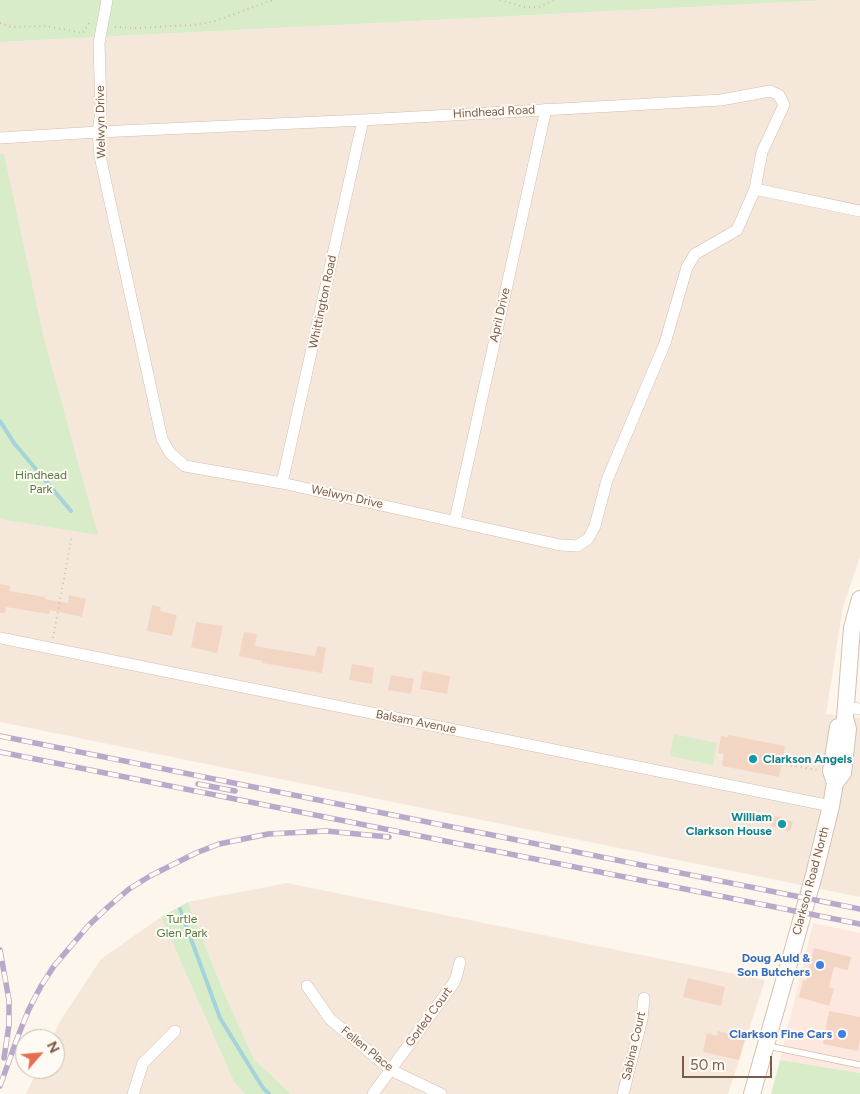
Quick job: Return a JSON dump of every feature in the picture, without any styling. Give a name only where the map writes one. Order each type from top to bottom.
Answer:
[{"type":"street","name":"Welwyn Drive","points":[[107,0],[99,43],[101,111],[98,132],[100,156],[162,439],[170,453],[185,466],[282,483],[560,545],[577,546],[588,539],[595,526],[607,480],[664,344],[687,266],[695,254],[737,230],[755,189]]},
{"type":"street","name":"Hindhead Road","points":[[0,138],[721,100],[770,92],[779,95],[784,105],[762,152],[755,189]]},
{"type":"street","name":"April Drive","points":[[454,520],[546,109]]},
{"type":"street","name":"Whittington Road","points":[[282,483],[363,120]]},
{"type":"street","points":[[755,189],[860,211]]},
{"type":"street","name":"Clarkson Road North","points":[[752,1094],[814,875],[831,806],[830,777],[838,725],[851,711],[852,628],[859,606]]},
{"type":"street","name":"Balsam Avenue","points":[[0,638],[831,806]]},
{"type":"street","name":"Gorled Court","points":[[373,1094],[453,984],[460,962]]},
{"type":"street","name":"Fellen Place","points":[[307,986],[330,1019],[391,1070],[441,1094]]},
{"type":"street","name":"Sabina Court","points":[[623,1094],[642,1019],[644,998]]},
{"type":"street","points":[[133,1094],[143,1063],[175,1031]]},
{"type":"lane","points":[[766,1046],[860,1064]]},
{"type":"path","points":[[111,26],[134,28],[193,25],[215,21],[273,0]]},
{"type":"path","points":[[500,0],[524,7],[539,7],[554,0]]},
{"type":"path","points":[[0,23],[11,27],[46,26],[83,33],[89,23],[93,24]]},
{"type":"path","points":[[51,648],[72,535]]},
{"type":"path","points":[[781,764],[830,777]]},
{"type":"shaded area","points":[[860,0],[860,557],[843,607],[826,714],[860,718],[860,897],[0,722],[0,42]]},
{"type":"shaded area","points":[[287,883],[765,980],[728,1094],[291,1094],[254,1059],[222,988],[188,902]]},
{"type":"shaded area","points":[[161,917],[234,1082],[245,1094],[26,1094],[33,1079],[65,1079],[65,1029],[56,1029],[101,959]]},
{"type":"shaded area","points":[[813,923],[860,933],[860,1073],[780,1060]]},
{"type":"green space","points":[[0,0],[831,0],[0,42]]},
{"type":"green space","name":"Hindhead Park","points":[[0,154],[4,154],[43,335],[98,535],[0,519]]},
{"type":"green space","points":[[674,734],[717,743],[713,765],[670,756]]},
{"type":"green space","name":"Turtle Glen Park","points":[[188,902],[222,988],[254,1059],[291,1094],[245,1094],[234,1082],[161,917]]},
{"type":"green space","points":[[780,1060],[860,1073],[860,1094],[771,1094]]},
{"type":"building","points":[[0,584],[10,586],[9,591],[45,597],[45,599],[68,603],[69,595],[86,599],[82,617],[50,610],[49,614],[6,607],[5,613],[0,613]]},
{"type":"building","points":[[152,605],[161,607],[160,611],[177,615],[172,636],[147,631]]},
{"type":"building","points":[[196,622],[223,626],[217,653],[191,647]]},
{"type":"building","points":[[244,632],[257,634],[255,646],[315,656],[317,646],[326,648],[322,673],[262,663],[263,661],[239,656]]},
{"type":"building","points":[[352,664],[374,668],[372,684],[349,680]]},
{"type":"building","points":[[423,671],[450,676],[447,694],[420,689]]},
{"type":"building","points":[[391,675],[414,679],[411,694],[388,690]]},
{"type":"building","name":"Clarkson Angels","points":[[728,735],[785,746],[779,777],[722,766],[724,754],[718,753],[721,736],[728,737]]},
{"type":"building","name":"William Clarkson House","points":[[775,816],[793,822],[790,832],[771,826]]},
{"type":"building","points":[[814,948],[851,957],[848,970],[834,967],[829,987],[834,989],[829,1006],[799,997],[803,980],[806,981]]},
{"type":"building","points":[[688,978],[725,987],[721,1006],[683,997]]},
{"type":"building","points":[[829,1011],[860,1017],[858,1051],[823,1044]]},
{"type":"building","points":[[718,1031],[745,1038],[739,1060],[703,1052],[707,1033],[717,1036]]},
{"type":"waterway","points":[[0,421],[14,443],[71,511]]},
{"type":"waterway","points":[[180,909],[220,1018],[263,1088],[269,1094]]},
{"type":"railway","points":[[0,736],[860,909]]},
{"type":"railway","points":[[0,752],[860,924]]},
{"type":"railway","points":[[198,784],[235,791]]},
{"type":"railway","points":[[0,1086],[29,1009],[54,966],[88,926],[129,889],[150,876],[196,853],[219,844],[268,834],[326,831],[389,837]]},
{"type":"railway","points":[[0,950],[9,1000],[9,1025],[4,1058]]},
{"type":"place","name":"Clarkson Angels","points":[[753,759]]},
{"type":"place","name":"William Clarkson House","points":[[782,824]]},
{"type":"place","name":"Doug Auld & Son Butchers","points":[[820,965]]},
{"type":"place","name":"Clarkson Fine Cars","points":[[842,1034]]}]
